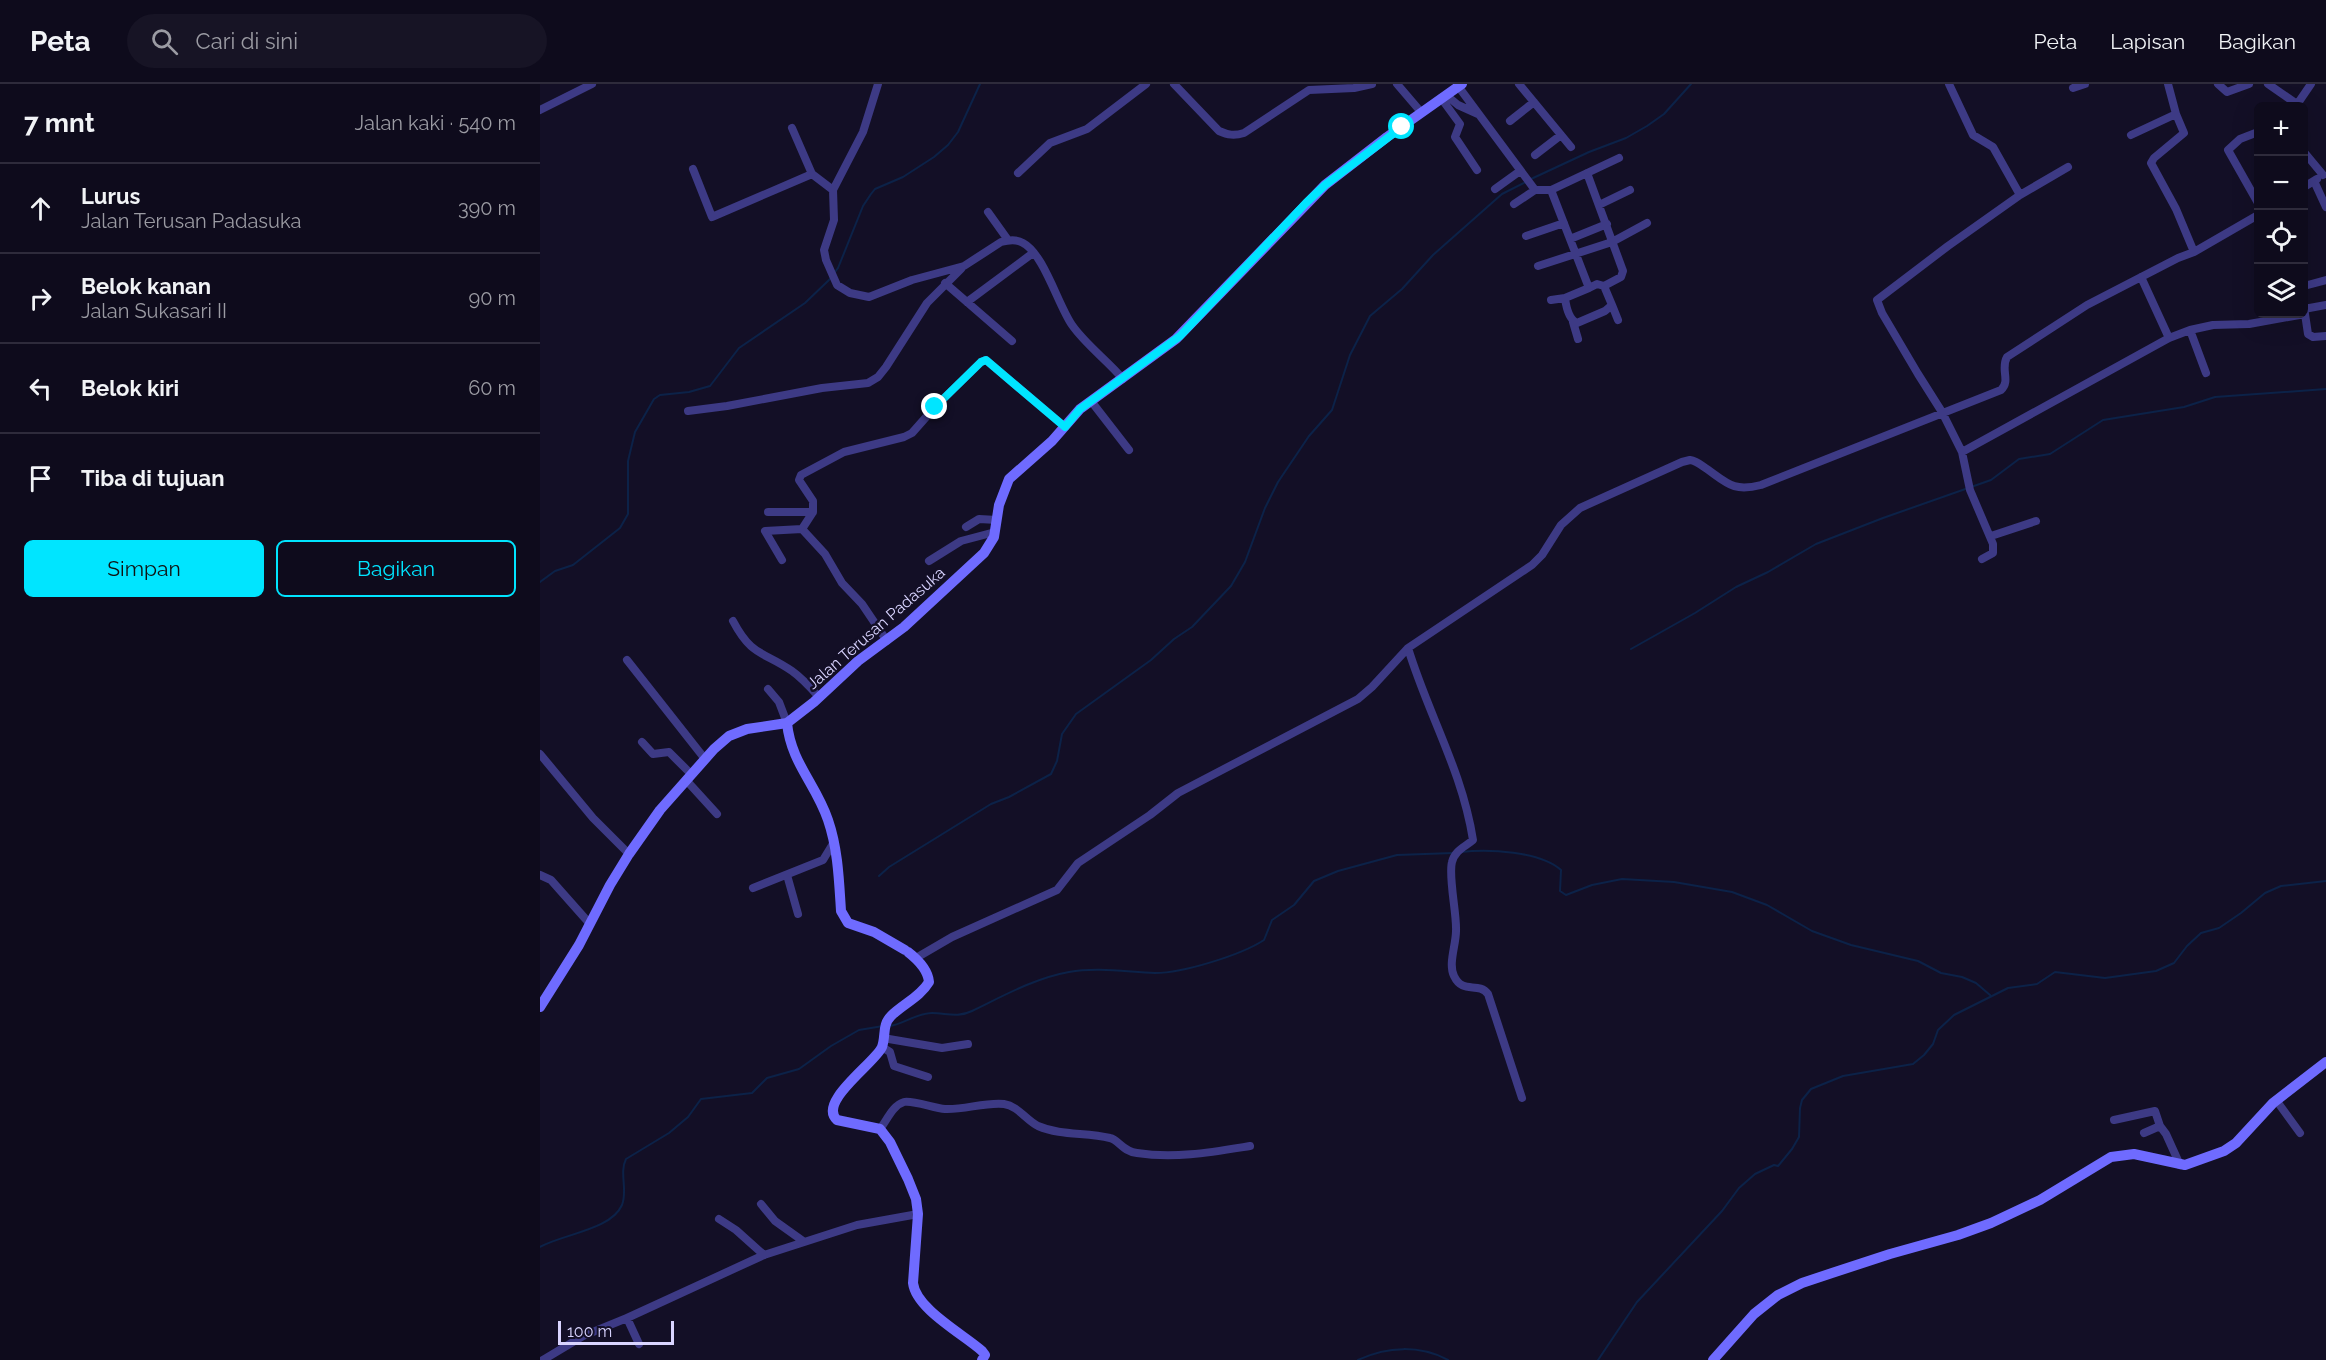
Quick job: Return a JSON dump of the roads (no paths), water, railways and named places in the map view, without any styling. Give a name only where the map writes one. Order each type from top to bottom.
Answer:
[{"type":"street","points":[[540,110],[592,84]]},
{"type":"street","points":[[878,84],[863,132],[833,190],[834,220],[824,250],[837,285],[858,296],[869,297],[912,280],[964,266]]},
{"type":"street","points":[[1018,173],[1050,143],[1087,129],[1146,84]]},
{"type":"street","points":[[1174,84],[1219,131],[1236,135],[1244,133],[1309,90],[1354,88],[1372,84]]},
{"type":"street","points":[[1397,84],[1421,112]]},
{"type":"street","points":[[1519,84],[1572,147]]},
{"type":"street","points":[[1948,84],[1973,135],[1993,147],[2020,195]]},
{"type":"street","points":[[2073,88],[2085,84]]},
{"type":"street","points":[[2168,84],[2184,133],[2151,163],[2176,209],[2194,252]]},
{"type":"street","points":[[2218,84],[2227,92],[2249,84]]},
{"type":"street","points":[[2268,84],[2293,102]]},
{"type":"street","points":[[2299,102],[2311,84]]},
{"type":"street","points":[[1460,85],[1535,190]]},
{"type":"street","name":"Jalan Terusan Padasuka","points":[[787,723],[858,661],[888,641],[984,553],[995,532],[1001,496],[1009,480],[1052,441],[1080,409],[1180,336],[1325,185],[1460,85]]},
{"type":"street","points":[[1443,96],[1481,115]]},
{"type":"street","points":[[1443,96],[1460,124],[1455,137],[1477,170]]},
{"type":"street","points":[[1510,121],[1534,102]]},
{"type":"street","points":[[2131,135],[2176,114]]},
{"type":"street","points":[[792,128],[812,174],[833,190]]},
{"type":"street","points":[[2254,134],[2240,139],[2228,150],[2254,194]]},
{"type":"street","points":[[1535,155],[1561,135]]},
{"type":"street","points":[[2308,156],[2325,174],[2308,184]]},
{"type":"street","points":[[1514,204],[1535,190],[1551,190],[1619,158]]},
{"type":"street","points":[[1982,559],[1993,553],[1991,536],[1971,490],[1962,452],[1942,412],[1917,374],[1877,300],[2020,195],[2068,167]]},
{"type":"street","points":[[693,169],[712,217],[812,174]]},
{"type":"street","points":[[1496,189],[1520,171]]},
{"type":"street","points":[[1551,300],[1565,298],[1597,284],[1604,286],[1623,274],[1587,173]]},
{"type":"street","points":[[2314,180],[2326,207]]},
{"type":"street","points":[[1551,190],[1589,288]]},
{"type":"street","points":[[1599,204],[1630,190]]},
{"type":"street","points":[[988,212],[1008,240]]},
{"type":"street","points":[[910,953],[1057,890],[1078,863],[1150,815],[1178,793],[1358,699],[1408,648],[1532,565],[1542,555],[1561,525],[1588,503],[1690,460],[1728,485],[1736,488],[1751,487],[2003,388],[2006,381],[2004,362],[2007,357],[2087,305],[2194,252],[2254,218]]},
{"type":"street","points":[[1538,266],[1612,242],[1647,222]]},
{"type":"street","points":[[1526,236],[1564,223]]},
{"type":"street","points":[[1570,239],[1607,224]]},
{"type":"street","points":[[688,411],[728,406],[822,388],[868,383],[878,377],[886,367],[927,303],[945,283],[964,266],[1001,242],[1008,240],[1022,242],[1033,253],[1046,273],[1072,325],[1123,379]]},
{"type":"street","points":[[967,302],[1033,253]]},
{"type":"street","points":[[2141,277],[2169,338]]},
{"type":"street","points":[[2308,285],[2326,280]]},
{"type":"street","points":[[945,283],[1012,341]]},
{"type":"street","points":[[1604,286],[1618,320]]},
{"type":"street","points":[[1565,298],[1578,339]]},
{"type":"street","points":[[1574,322],[1577,323],[1605,311],[1612,305]]},
{"type":"street","points":[[2308,308],[2326,305]]},
{"type":"street","points":[[1962,452],[2169,338],[2190,330],[2263,318]]},
{"type":"street","points":[[2305,318],[2308,334],[2326,336]]},
{"type":"street","points":[[2190,330],[2206,373]]},
{"type":"street","points":[[802,529],[813,512],[813,501],[799,480],[801,475],[844,452],[912,433],[981,362],[990,362],[1065,427]]},
{"type":"street","points":[[1091,401],[1129,450]]},
{"type":"street","points":[[768,512],[813,512]]},
{"type":"street","points":[[966,527],[979,519],[997,520]]},
{"type":"street","points":[[1991,536],[2036,521]]},
{"type":"street","points":[[782,560],[765,531],[802,529]]},
{"type":"street","points":[[802,529],[825,554],[842,583],[862,604],[888,641]]},
{"type":"street","points":[[929,561],[961,541],[995,532]]},
{"type":"street","points":[[734,621],[748,644],[762,655],[791,670],[819,697]]},
{"type":"street","points":[[1408,648],[1456,771],[1473,840],[1460,849],[1451,864],[1456,930],[1455,953],[1451,967],[1458,983],[1463,987],[1484,990],[1488,994],[1522,1098]]},
{"type":"street","points":[[627,660],[705,759]]},
{"type":"street","points":[[768,689],[779,702],[796,758],[828,818],[834,840],[841,911],[844,917],[853,925],[874,932],[910,953],[930,978],[929,982],[885,1024],[882,1043],[843,1091],[832,1113],[837,1120],[880,1129],[890,1142],[913,1190],[918,1214],[913,1283],[915,1294],[982,1351],[985,1355],[982,1360]]},
{"type":"street","points":[[540,1007],[590,924],[610,885],[660,810],[705,759],[733,734],[747,729],[787,723]]},
{"type":"street","points":[[642,742],[653,754],[669,752],[717,814]]},
{"type":"street","points":[[540,754],[593,818],[629,854]]},
{"type":"street","points":[[753,888],[823,860],[834,840]]},
{"type":"street","points":[[540,874],[551,880],[590,924]]},
{"type":"street","points":[[787,875],[798,914]]},
{"type":"street","points":[[882,1043],[942,1048],[968,1044]]},
{"type":"street","points":[[882,1043],[890,1052],[894,1066],[928,1077]]},
{"type":"street","points":[[1713,1360],[1761,1308],[1778,1295],[1802,1283],[1991,1223],[2040,1200],[2110,1157],[2134,1154],[2180,1165],[2192,1164],[2231,1147],[2276,1100],[2326,1062]]},
{"type":"street","points":[[2276,1100],[2300,1133]]},
{"type":"street","points":[[880,1129],[898,1105],[907,1101],[932,1108],[956,1110],[1004,1104],[1015,1108],[1035,1125],[1043,1128],[1112,1138],[1123,1149],[1136,1153],[1184,1156],[1251,1146]]},
{"type":"street","points":[[2114,1120],[2155,1112],[2180,1165]]},
{"type":"street","points":[[2144,1133],[2160,1126]]},
{"type":"street","points":[[761,1204],[775,1221],[803,1241]]},
{"type":"street","points":[[543,1360],[574,1340],[764,1255],[857,1226],[918,1214]]},
{"type":"street","points":[[719,1219],[736,1230],[764,1255]]},
{"type":"street","points":[[627,1318],[639,1344]]},
{"type":"waterway","points":[[540,582],[555,571],[573,565],[620,528],[628,514],[628,461],[635,432],[654,399],[660,395],[689,392],[710,386],[739,348],[805,303],[829,280],[838,268],[863,206],[871,194],[875,189],[903,177],[948,145],[958,132],[980,84]]},
{"type":"waterway","points":[[1531,179],[1589,152],[1626,138],[1647,126],[1664,114],[1691,84]]},
{"type":"waterway","points":[[879,876],[889,867],[991,804],[1051,774],[1057,761],[1062,734],[1076,714],[1192,627],[1231,586],[1245,562],[1265,508],[1278,482],[1309,436],[1332,410],[1350,355],[1370,316],[1402,289],[1433,255],[1502,194],[1526,182]]},
{"type":"waterway","points":[[1631,649],[1736,587],[1768,572],[1816,544],[1991,480],[2019,459],[2050,454],[2103,420],[2184,407],[2215,397],[2326,389]]},
{"type":"waterway","points":[[1461,852],[1499,851],[1540,859],[1561,870],[1560,891],[1566,895],[1592,885],[1622,879],[1674,882],[1732,892],[1767,905],[1812,931],[1851,945],[1918,961],[1941,973],[1962,977],[1976,983],[1990,995]]},
{"type":"waterway","points":[[889,1026],[926,1014],[967,1013],[1032,983],[1069,972],[1101,970],[1155,973],[1181,970],[1211,962],[1264,940],[1272,920],[1294,905],[1314,881],[1338,871],[1397,855],[1453,853]]},
{"type":"waterway","points":[[1598,1360],[1637,1302],[1722,1211],[1739,1188],[1755,1174],[1774,1165],[1778,1166],[1792,1149],[1799,1137],[1802,1100],[1811,1089],[1843,1076],[1913,1064],[1924,1055],[1933,1044],[1938,1030],[1954,1015],[2008,988],[2037,984],[2055,972],[2105,978],[2156,971],[2174,963],[2201,933],[2219,928],[2265,893],[2281,886],[2326,881]]},
{"type":"waterway","points":[[540,1247],[597,1226],[616,1213],[624,1199],[623,1170],[626,1159],[669,1133],[688,1117],[701,1099],[752,1093],[767,1078],[799,1069],[831,1046],[859,1030],[883,1026]]},
{"type":"waterway","points":[[1358,1360],[1380,1352],[1403,1349],[1426,1352],[1448,1360]]}]
